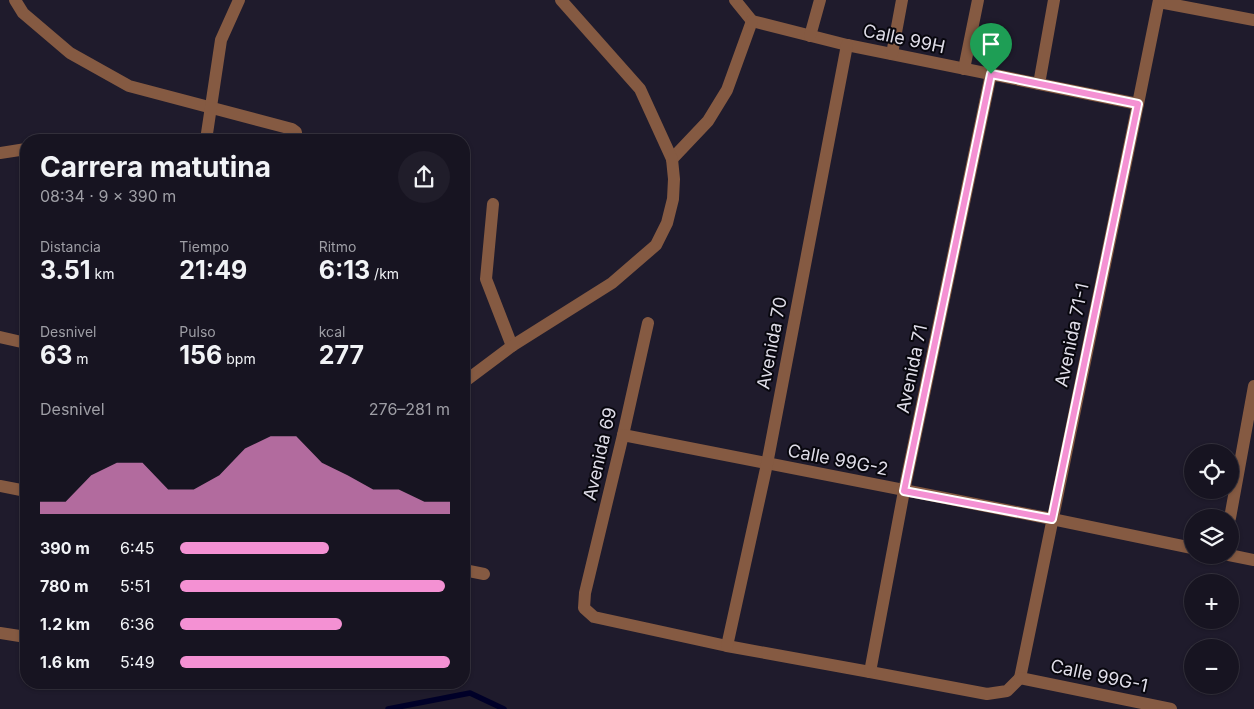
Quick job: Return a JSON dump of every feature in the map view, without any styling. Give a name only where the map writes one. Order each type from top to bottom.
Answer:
[{"type":"street","points":[[15,0],[23,13],[70,53],[129,86],[292,128],[296,134]]},
{"type":"street","points":[[207,134],[221,40],[239,0]]},
{"type":"street","points":[[470,378],[512,346],[612,283],[656,245],[667,223],[673,199],[674,178],[672,159],[640,90],[561,0]]},
{"type":"street","points":[[672,159],[708,121],[727,90],[752,21],[734,0]]},
{"type":"street","points":[[810,36],[820,0]]},
{"type":"street","points":[[892,54],[902,0]]},
{"type":"street","points":[[964,69],[978,0]]},
{"type":"street","points":[[1039,84],[1054,0]]},
{"type":"street","points":[[1159,1],[1254,20]]},
{"type":"street","name":"Avenida 71-1","points":[[1020,678],[1159,1]]},
{"type":"street","name":"Calle 99H","points":[[752,21],[847,45],[1138,104]]},
{"type":"street","name":"Avenida 70","points":[[727,646],[767,464],[847,45]]},
{"type":"street","name":"Avenida 71","points":[[870,672],[904,491],[991,74]]},
{"type":"street","points":[[0,153],[20,150]]},
{"type":"street","points":[[494,204],[486,279],[512,346]]},
{"type":"street","name":"Avenida 69","points":[[648,323],[585,593],[584,608],[594,617],[727,646]]},
{"type":"street","points":[[0,337],[20,342]]},
{"type":"street","points":[[1232,509],[1254,386]]},
{"type":"street","name":"Calle 99G-2","points":[[623,435],[1184,546]]},
{"type":"street","points":[[0,486],[20,490]]},
{"type":"street","points":[[1239,557],[1254,560]]},
{"type":"street","points":[[470,571],[484,574]]},
{"type":"street","points":[[0,633],[20,636]]},
{"type":"street","points":[[727,646],[987,694],[1007,690],[1020,678]]},
{"type":"street","name":"Calle 99G-1","points":[[1020,678],[1171,709]]},
{"type":"waterway","points":[[388,709],[470,693],[504,709]]},
{"type":"route","points":[[991,74],[1138,104],[1052,519],[904,491],[991,74]]}]
